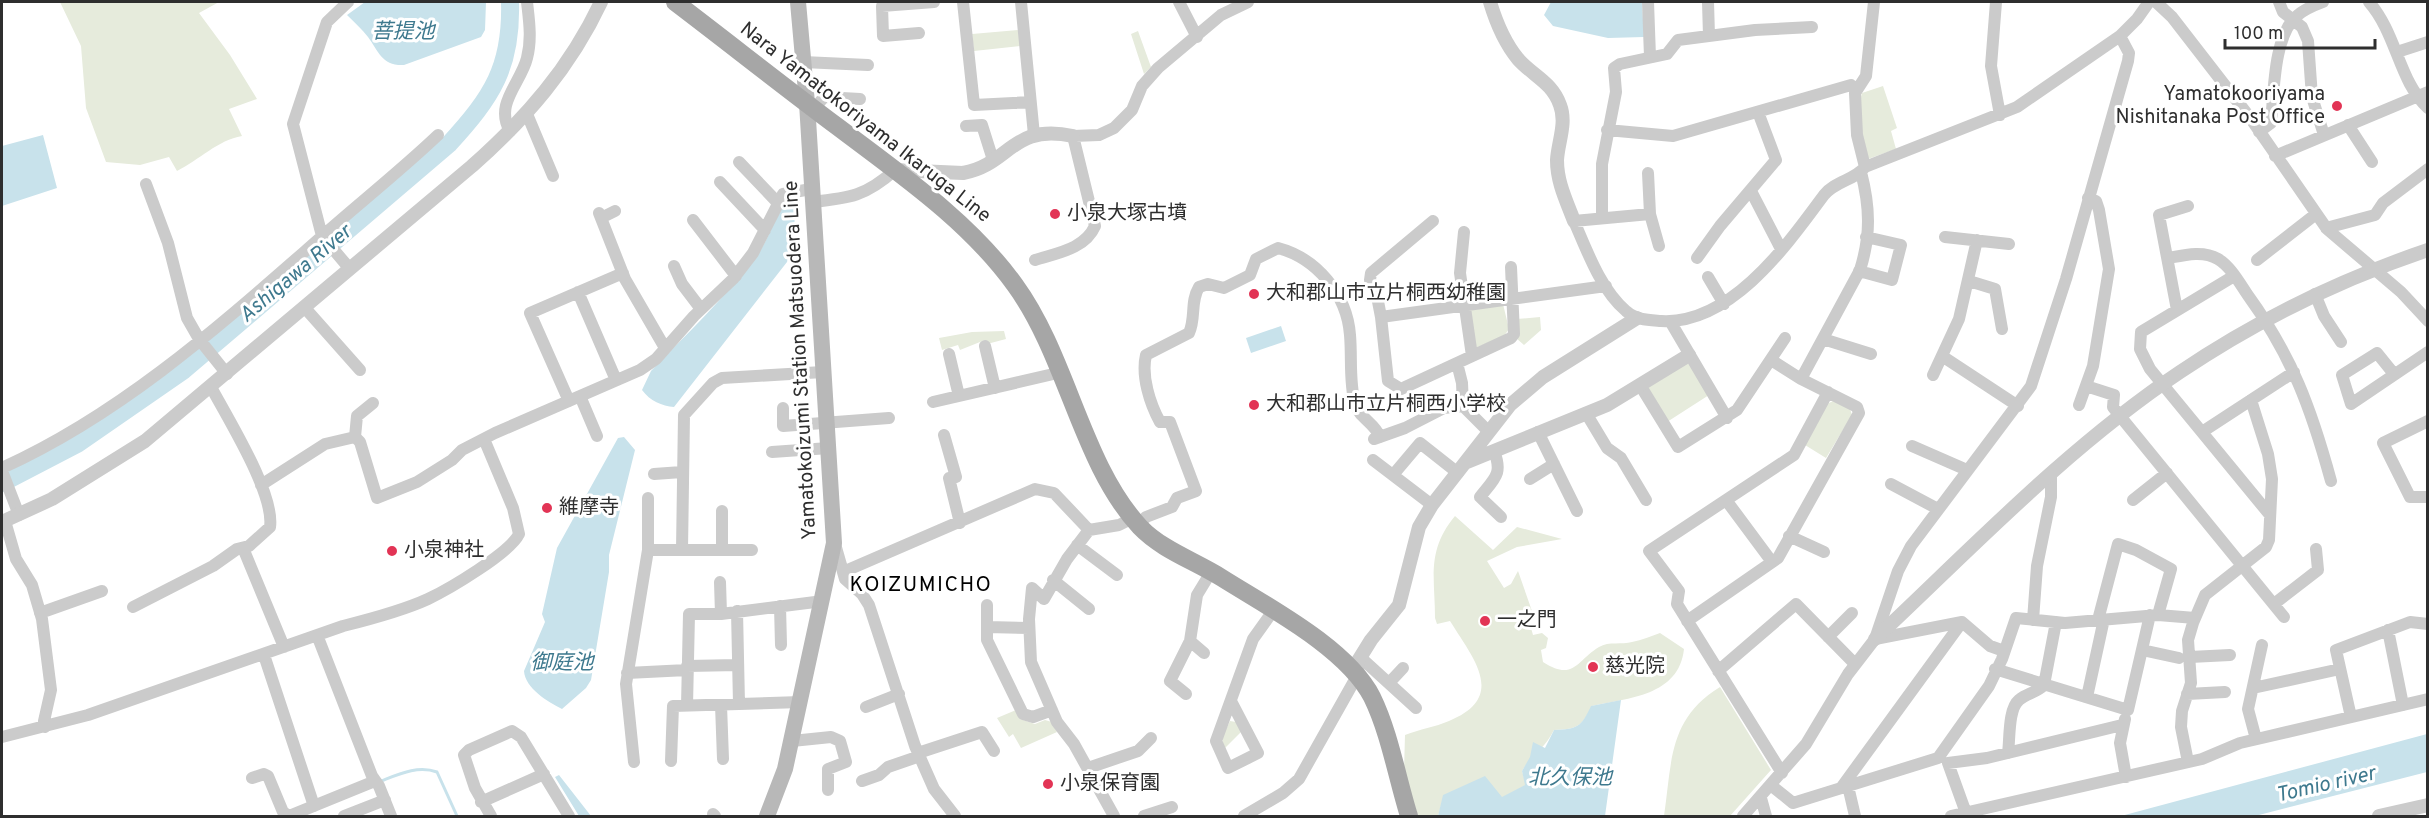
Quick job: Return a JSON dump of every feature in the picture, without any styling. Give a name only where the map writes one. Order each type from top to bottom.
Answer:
[{"type":"main road","name":"Nara Yamatokoriyama Ikaruga Line","points":[[675,2],[895,170],[985,248],[1015,285],[1038,320],[1100,463],[1135,521],[1151,538],[1212,572],[1326,645],[1357,676],[1371,695],[1380,717],[1409,816]]},
{"type":"main road","name":"Yamatokoizumi Station Matsuodera Line","points":[[767,816],[785,769],[792,741],[834,543],[812,196],[811,106],[803,62],[798,2]]},
{"type":"street","points":[[348,2],[327,22],[293,124],[322,236],[350,269]]},
{"type":"street","points":[[510,131],[504,116],[509,94],[527,58],[530,32],[527,2]]},
{"type":"street","points":[[45,727],[44,721],[51,690],[40,613],[32,585],[16,559],[3,521],[61,494],[124,456],[227,374],[510,131],[527,114],[570,59],[601,2]]},
{"type":"street","points":[[919,33],[883,36],[882,6],[934,2]]},
{"type":"street","points":[[963,2],[974,105],[1030,102]]},
{"type":"street","points":[[1021,2],[1034,135]]},
{"type":"street","points":[[1179,2],[1197,37]]},
{"type":"street","points":[[355,437],[360,442],[377,498],[417,482],[452,460],[462,450],[640,370],[656,359],[701,309],[736,276],[753,253],[778,203],[787,192],[850,198],[866,193],[895,170],[963,173],[985,166],[1015,144],[1034,135],[1058,133],[1073,136],[1099,135],[1114,128],[1131,110],[1149,76],[1221,15],[1248,2]]},
{"type":"street","points":[[1490,2],[1509,47],[1519,60],[1550,86],[1562,108],[1563,123],[1557,162],[1559,183],[1574,221],[1606,286],[1619,304],[1637,318],[1670,321],[1696,316],[1724,304],[1809,219],[1829,190],[1863,170],[2017,107],[2120,36],[2137,19],[2149,2]]},
{"type":"street","points":[[1648,2],[1650,57]]},
{"type":"street","points":[[1708,2],[1709,36]]},
{"type":"street","points":[[1801,379],[1859,271],[1865,254],[1869,206],[1856,124],[1855,93],[1866,76],[1874,2]]},
{"type":"street","points":[[1996,2],[1991,66],[2000,115]]},
{"type":"street","points":[[2156,2],[2172,17],[2259,132],[2326,228],[2401,292],[2427,321]]},
{"type":"street","points":[[2279,2],[2283,12],[2302,27],[2308,41],[2312,97],[2324,135]]},
{"type":"street","points":[[2259,132],[2271,123],[2277,59],[2285,33],[2293,20],[2323,2]]},
{"type":"street","points":[[2369,2],[2384,19],[2397,52],[2427,108]]},
{"type":"street","points":[[1602,218],[1601,174],[1616,92],[1614,68],[1620,64],[1666,54],[1678,40],[1812,27]]},
{"type":"street","points":[[1875,639],[1898,571],[1911,546],[1966,470],[2018,406],[2037,373],[2128,61],[2129,53],[2120,36]]},
{"type":"street","points":[[2397,52],[2427,42]]},
{"type":"street","points":[[803,62],[868,65]]},
{"type":"street","points":[[1608,130],[1673,136],[1851,85],[1857,90]]},
{"type":"street","points":[[2275,156],[2422,95]]},
{"type":"street","points":[[811,106],[824,97],[860,99]]},
{"type":"street","points":[[1697,258],[1776,160],[1758,111]]},
{"type":"street","points":[[527,114],[553,176]]},
{"type":"street","points":[[966,126],[982,125],[993,160]]},
{"type":"street","points":[[2348,125],[2372,162]]},
{"type":"street","points":[[19,515],[2,469],[87,424],[145,384],[322,236],[438,135]]},
{"type":"street","points":[[1035,260],[1082,244],[1090,237],[1095,226],[1073,136]]},
{"type":"street","points":[[739,162],[778,203]]},
{"type":"street","points":[[2326,228],[2375,215],[2383,202],[2427,169]]},
{"type":"street","points":[[1647,173],[1650,214],[1659,246]]},
{"type":"street","points":[[720,182],[765,230]]},
{"type":"street","points":[[146,184],[165,233],[187,318],[199,339],[227,374]]},
{"type":"street","points":[[1751,190],[1781,249]]},
{"type":"street","points":[[2079,405],[2093,366],[2109,269],[2099,210],[2096,201],[2088,198]]},
{"type":"street","points":[[2177,310],[2169,258],[2159,215],[2188,206]]},
{"type":"street","points":[[615,211],[600,215],[639,306],[665,348]]},
{"type":"street","points":[[1574,221],[1650,214]]},
{"type":"street","points":[[2257,260],[2316,214]]},
{"type":"street","points":[[693,220],[736,276]]},
{"type":"street","points":[[1433,221],[1371,273],[1370,280],[1376,291],[1381,317],[1388,381],[1401,389],[1510,338],[1514,334],[1511,267]]},
{"type":"street","points":[[1464,232],[1460,273],[1472,356]]},
{"type":"street","points":[[1859,271],[1892,280],[1901,245],[1866,237]]},
{"type":"street","points":[[1945,237],[2009,244]]},
{"type":"street","points":[[1933,375],[1959,319],[1977,240]]},
{"type":"street","points":[[1114,816],[1088,768],[1057,722],[1031,662],[1029,628],[1032,588],[1044,599],[1053,580],[1089,530],[1146,517],[1172,507],[1177,498],[1196,491],[1170,422],[1160,422],[1153,409],[1144,366],[1146,355],[1189,333],[1192,326],[1194,296],[1199,287],[1208,284],[1224,288],[1250,275],[1259,256],[1278,248],[1303,257],[1324,275],[1338,297],[1349,326],[1350,369],[1355,406],[1377,430],[1376,438],[1405,428],[1444,408],[1463,405]]},
{"type":"street","points":[[1743,816],[1772,786],[1806,744],[1855,664],[1875,639],[2050,476],[2120,416],[2164,384],[2266,320],[2315,294],[2427,250]]},
{"type":"street","points":[[2169,258],[2196,253],[2212,256],[2223,263],[2266,320],[2294,372],[2315,422],[2331,481]]},
{"type":"street","points":[[674,266],[690,297],[701,309]]},
{"type":"street","points":[[597,435],[574,398],[530,313],[623,273]]},
{"type":"street","points":[[2234,276],[2141,332],[2140,349],[2150,369],[2270,515]]},
{"type":"street","points":[[1708,277],[1724,304]]},
{"type":"street","points":[[1969,281],[1995,289],[2002,329]]},
{"type":"street","points":[[1381,317],[1606,286]]},
{"type":"street","points":[[578,292],[616,380]]},
{"type":"street","points":[[2315,294],[2324,316],[2341,342]]},
{"type":"street","points":[[305,308],[360,370]]},
{"type":"street","points":[[1244,816],[1283,793],[1299,779],[1357,676],[1360,657],[1399,606],[1419,527],[1428,502],[1527,388],[1637,318]]},
{"type":"street","points":[[1670,321],[1727,418]]},
{"type":"street","points":[[1640,385],[1678,447],[1727,418],[1746,401],[1785,338]]},
{"type":"street","points":[[1823,339],[1871,354]]},
{"type":"street","points":[[985,346],[995,388]]},
{"type":"street","points":[[2394,374],[2427,352]]},
{"type":"street","points":[[950,354],[959,396]]},
{"type":"street","points":[[1457,468],[1538,432],[1607,405],[1689,355]]},
{"type":"street","points":[[1942,356],[2018,406]]},
{"type":"street","points":[[1687,621],[1778,558],[1859,413],[1857,407],[1801,379],[1771,360]]},
{"type":"street","points":[[1457,363],[1463,405],[1489,432]]},
{"type":"street","points":[[682,550],[684,415],[713,382],[722,378],[824,372]]},
{"type":"street","points":[[933,402],[1062,372]]},
{"type":"street","points":[[2202,432],[2294,372]]},
{"type":"street","points":[[2086,386],[2114,395],[2113,407],[2284,617]]},
{"type":"street","points":[[133,607],[243,548],[265,534],[270,527],[270,509],[261,485],[211,387]]},
{"type":"street","points":[[1782,773],[1745,708],[1718,671],[1677,604],[1680,591],[1647,552],[1794,455],[1827,392]]},
{"type":"street","points":[[2188,762],[2181,727],[2191,683],[2184,657],[2195,618],[2205,594],[2266,547],[2269,540],[2272,480],[2268,454],[2251,400]]},
{"type":"street","points":[[355,437],[357,416],[373,403]]},
{"type":"street","points":[[783,408],[783,426],[889,418]]},
{"type":"street","points":[[1586,413],[1607,448],[1621,458],[1646,500]]},
{"type":"street","points":[[2427,421],[2383,443],[2410,497],[2427,496]]},
{"type":"street","points":[[1538,432],[1577,511]]},
{"type":"street","points":[[944,435],[956,477],[949,478],[960,523]]},
{"type":"street","points":[[261,485],[325,444],[355,437]]},
{"type":"street","points":[[2,737],[45,727],[429,598],[507,550],[519,534],[518,523],[484,439]]},
{"type":"street","points":[[1393,476],[1420,443],[1457,468]]},
{"type":"street","points":[[1912,446],[1966,470]]},
{"type":"street","points":[[772,452],[829,448]]},
{"type":"street","points":[[1494,451],[1499,465],[1497,476],[1480,497],[1501,517]]},
{"type":"street","points":[[1373,460],[1428,502]]},
{"type":"street","points":[[1530,479],[1554,464]]},
{"type":"street","points":[[654,474],[682,472]]},
{"type":"street","points":[[2133,500],[2166,473]]},
{"type":"street","points":[[2033,620],[2037,566],[2051,497],[2050,476]]},
{"type":"street","points":[[1891,484],[1938,509]]},
{"type":"street","points":[[843,572],[960,523],[1028,490],[1045,489],[1054,493],[1089,530]]},
{"type":"street","points":[[633,762],[626,702],[627,673],[648,550],[648,498]]},
{"type":"street","points":[[1726,500],[1772,562]]},
{"type":"street","points":[[722,511],[722,550]]},
{"type":"street","points":[[1790,536],[1824,552]]},
{"type":"street","points":[[834,543],[848,584],[862,594],[869,605],[919,755],[934,789],[955,816]]},
{"type":"street","points":[[2087,697],[2118,544],[2136,550],[2171,569],[2142,650],[2128,710],[2122,725],[2120,743],[2126,777]]},
{"type":"street","points":[[1077,545],[1117,575]]},
{"type":"street","points":[[243,548],[284,647]]},
{"type":"street","points":[[2274,604],[2318,570],[2316,549]]},
{"type":"street","points":[[648,550],[752,550]]},
{"type":"street","points":[[1185,693],[1170,681],[1190,641],[1197,595],[1212,572]]},
{"type":"street","points":[[1053,580],[1089,609]]},
{"type":"street","points":[[720,582],[722,614]]},
{"type":"street","points":[[40,613],[102,591]]},
{"type":"street","points":[[687,706],[689,615],[722,614],[823,601]]},
{"type":"street","points":[[1718,671],[1796,604],[1855,664]]},
{"type":"street","points":[[987,605],[987,640],[1023,714],[1033,717],[1052,710]]},
{"type":"street","points":[[780,606],[781,645]]},
{"type":"street","points":[[1232,703],[1258,753],[1228,768],[1216,741],[1232,703],[1253,639],[1274,611]]},
{"type":"street","points":[[737,612],[739,704]]},
{"type":"street","points":[[1828,637],[1852,613]]},
{"type":"street","points":[[1772,786],[1793,803],[1938,758],[1989,686],[2016,618],[2056,622],[2154,615],[2195,618]]},
{"type":"street","points":[[1875,639],[1962,622]]},
{"type":"street","points":[[1962,622],[1990,646],[2004,651]]},
{"type":"street","points":[[1844,787],[1962,622]]},
{"type":"street","points":[[2008,753],[2014,706],[2020,699],[2037,692],[2044,685],[2056,622]]},
{"type":"street","points":[[2352,717],[2336,650],[2410,622],[2427,624]]},
{"type":"street","points":[[987,627],[1029,628]]},
{"type":"street","points":[[2388,630],[2403,705]]},
{"type":"street","points":[[317,635],[391,816]]},
{"type":"street","points":[[1190,641],[1204,653]]},
{"type":"street","points":[[2256,739],[2248,709],[2262,645]]},
{"type":"street","points":[[2142,650],[2184,657],[2230,655]]},
{"type":"street","points":[[264,655],[314,806]]},
{"type":"street","points":[[1360,657],[1416,708]]},
{"type":"street","points":[[627,673],[738,665]]},
{"type":"street","points":[[1389,683],[1402,668]]},
{"type":"street","points":[[1995,669],[2128,710]]},
{"type":"street","points":[[2253,688],[2340,669]]},
{"type":"street","points":[[2187,694],[2225,692]]},
{"type":"street","points":[[866,707],[899,694]]},
{"type":"street","points":[[1952,816],[2188,762],[2256,739],[2427,699]]},
{"type":"street","points":[[671,761],[673,706],[801,702]]},
{"type":"street","points":[[721,705],[723,759]]},
{"type":"street","points":[[1965,813],[1948,764],[2008,753],[2122,725]]},
{"type":"street","points":[[491,816],[481,802],[464,755],[469,750],[506,731],[512,731],[521,737],[566,816]]},
{"type":"street","points":[[862,781],[879,775],[888,767],[982,732],[994,751]]},
{"type":"street","points":[[792,741],[831,737],[840,741],[846,762],[828,769],[828,790]]},
{"type":"street","points":[[1088,768],[1138,751],[1151,738]]},
{"type":"street","points":[[252,778],[264,774],[268,776],[283,812],[289,816],[375,781]]},
{"type":"street","points":[[481,802],[544,774]]},
{"type":"street","points":[[1844,787],[1855,816]]},
{"type":"street","points":[[1761,798],[1766,816]]},
{"type":"street","points":[[344,816],[385,800]]},
{"type":"street","points":[[2379,816],[2427,805]]},
{"type":"street","points":[[1144,816],[1172,807]]},
{"type":"shaded area","points":[[60,2],[219,2],[199,13],[230,55],[257,99],[229,109],[242,136],[217,146],[177,171],[169,157],[140,165],[106,162],[86,108],[81,46]]},
{"type":"shaded area","points":[[1019,30],[1020,46],[974,51],[972,34]]},
{"type":"shaded area","points":[[1138,31],[1151,67],[1144,74],[1131,34]]},
{"type":"shaded area","points":[[1883,86],[1897,128],[1891,131],[1896,149],[1868,159],[1861,126],[1860,101],[1862,93]]},
{"type":"shaded area","points":[[1503,304],[1509,329],[1504,336],[1473,349],[1466,310]]},
{"type":"shaded area","points":[[1540,317],[1541,330],[1524,345],[1516,338],[1517,319]]},
{"type":"shaded area","points":[[1004,331],[1006,339],[987,344],[985,340],[960,350],[958,345],[942,350],[939,338],[972,332]]},
{"type":"shaded area","points":[[1685,363],[1691,365],[1709,395],[1667,422],[1648,392],[1649,385]]},
{"type":"shaded area","points":[[1833,401],[1850,409],[1852,415],[1826,458],[1805,445],[1827,404]]},
{"type":"shaded area","points":[[1455,516],[1493,550],[1517,527],[1562,539],[1517,547],[1487,561],[1504,588],[1511,584],[1518,571],[1532,611],[1529,621],[1533,635],[1542,633],[1548,638],[1546,648],[1541,650],[1543,662],[1553,668],[1562,670],[1574,667],[1603,645],[1628,643],[1660,633],[1684,649],[1680,665],[1673,677],[1662,686],[1636,697],[1592,706],[1578,726],[1554,730],[1522,771],[1526,785],[1502,798],[1444,795],[1438,816],[1418,816],[1404,771],[1405,735],[1444,723],[1467,711],[1477,700],[1481,689],[1480,676],[1475,663],[1450,621],[1437,624],[1435,618],[1434,565],[1436,553],[1446,529]]},
{"type":"shaded area","points":[[1720,687],[1771,770],[1730,816],[1664,816],[1672,760],[1682,728],[1690,713]]},
{"type":"shaded area","points":[[1016,710],[1020,719],[1035,724],[1045,720],[1052,722],[1057,732],[1021,748],[1013,734],[1009,737],[997,718]]},
{"type":"shaded area","points":[[1230,721],[1236,722],[1242,731],[1224,749],[1222,738]]},
{"type":"water","name":"菩提池","points":[[365,2],[486,2],[485,30],[481,37],[404,65],[397,65],[382,57],[366,34],[347,15]]},
{"type":"water","points":[[1551,2],[1642,2],[1644,37],[1608,38],[1553,26],[1544,15]]},
{"type":"water","points":[[43,135],[57,188],[2,206],[2,146]]},
{"type":"water","points":[[788,201],[795,202],[794,241],[787,262],[674,407],[652,400],[642,390],[651,371],[753,261]]},
{"type":"water","points":[[1281,326],[1286,341],[1251,353],[1246,338]]},
{"type":"water","name":"御庭池","points":[[624,437],[635,450],[609,555],[609,572],[591,680],[586,688],[562,709],[533,689],[524,671],[545,622],[542,614],[557,548],[618,438]]},
{"type":"water","name":"北久保池","points":[[1621,700],[1605,816],[1438,816],[1443,795],[1485,776],[1502,797],[1525,785],[1522,771],[1530,757],[1533,742],[1545,748],[1554,730],[1578,726],[1591,706]]},
{"type":"water","name":"Tomio river","points":[[2427,734],[2427,772],[2255,816],[2121,816]]},
{"type":"water","points":[[559,775],[591,816],[579,816],[555,777]]},
{"type":"waterway","name":"Ashigawa River","points":[[2,483],[77,444],[184,370],[449,144],[477,111],[496,80],[507,45],[510,2]]},
{"type":"waterway","points":[[381,781],[416,770],[437,772],[457,816]]},
{"type":"place","name":"Yamatokooriyama Nishitanaka Post Office","points":[[2337,106]]},
{"type":"place","name":"小泉大塚古墳","points":[[1055,214]]},
{"type":"place","name":"大和郡山市立片桐西幼稚園","points":[[1254,294]]},
{"type":"place","name":"大和郡山市立片桐西小学校","points":[[1254,405]]},
{"type":"place","name":"維摩寺","points":[[547,508]]},
{"type":"place","name":"小泉神社","points":[[392,551]]},
{"type":"place","name":"一之門","points":[[1485,621]]},
{"type":"place","name":"慈光院","points":[[1593,667]]},
{"type":"place","name":"小泉保育園","points":[[1048,784]]},
{"type":"district","name":"KOIZUMICHO","points":[[921,585]]}]
